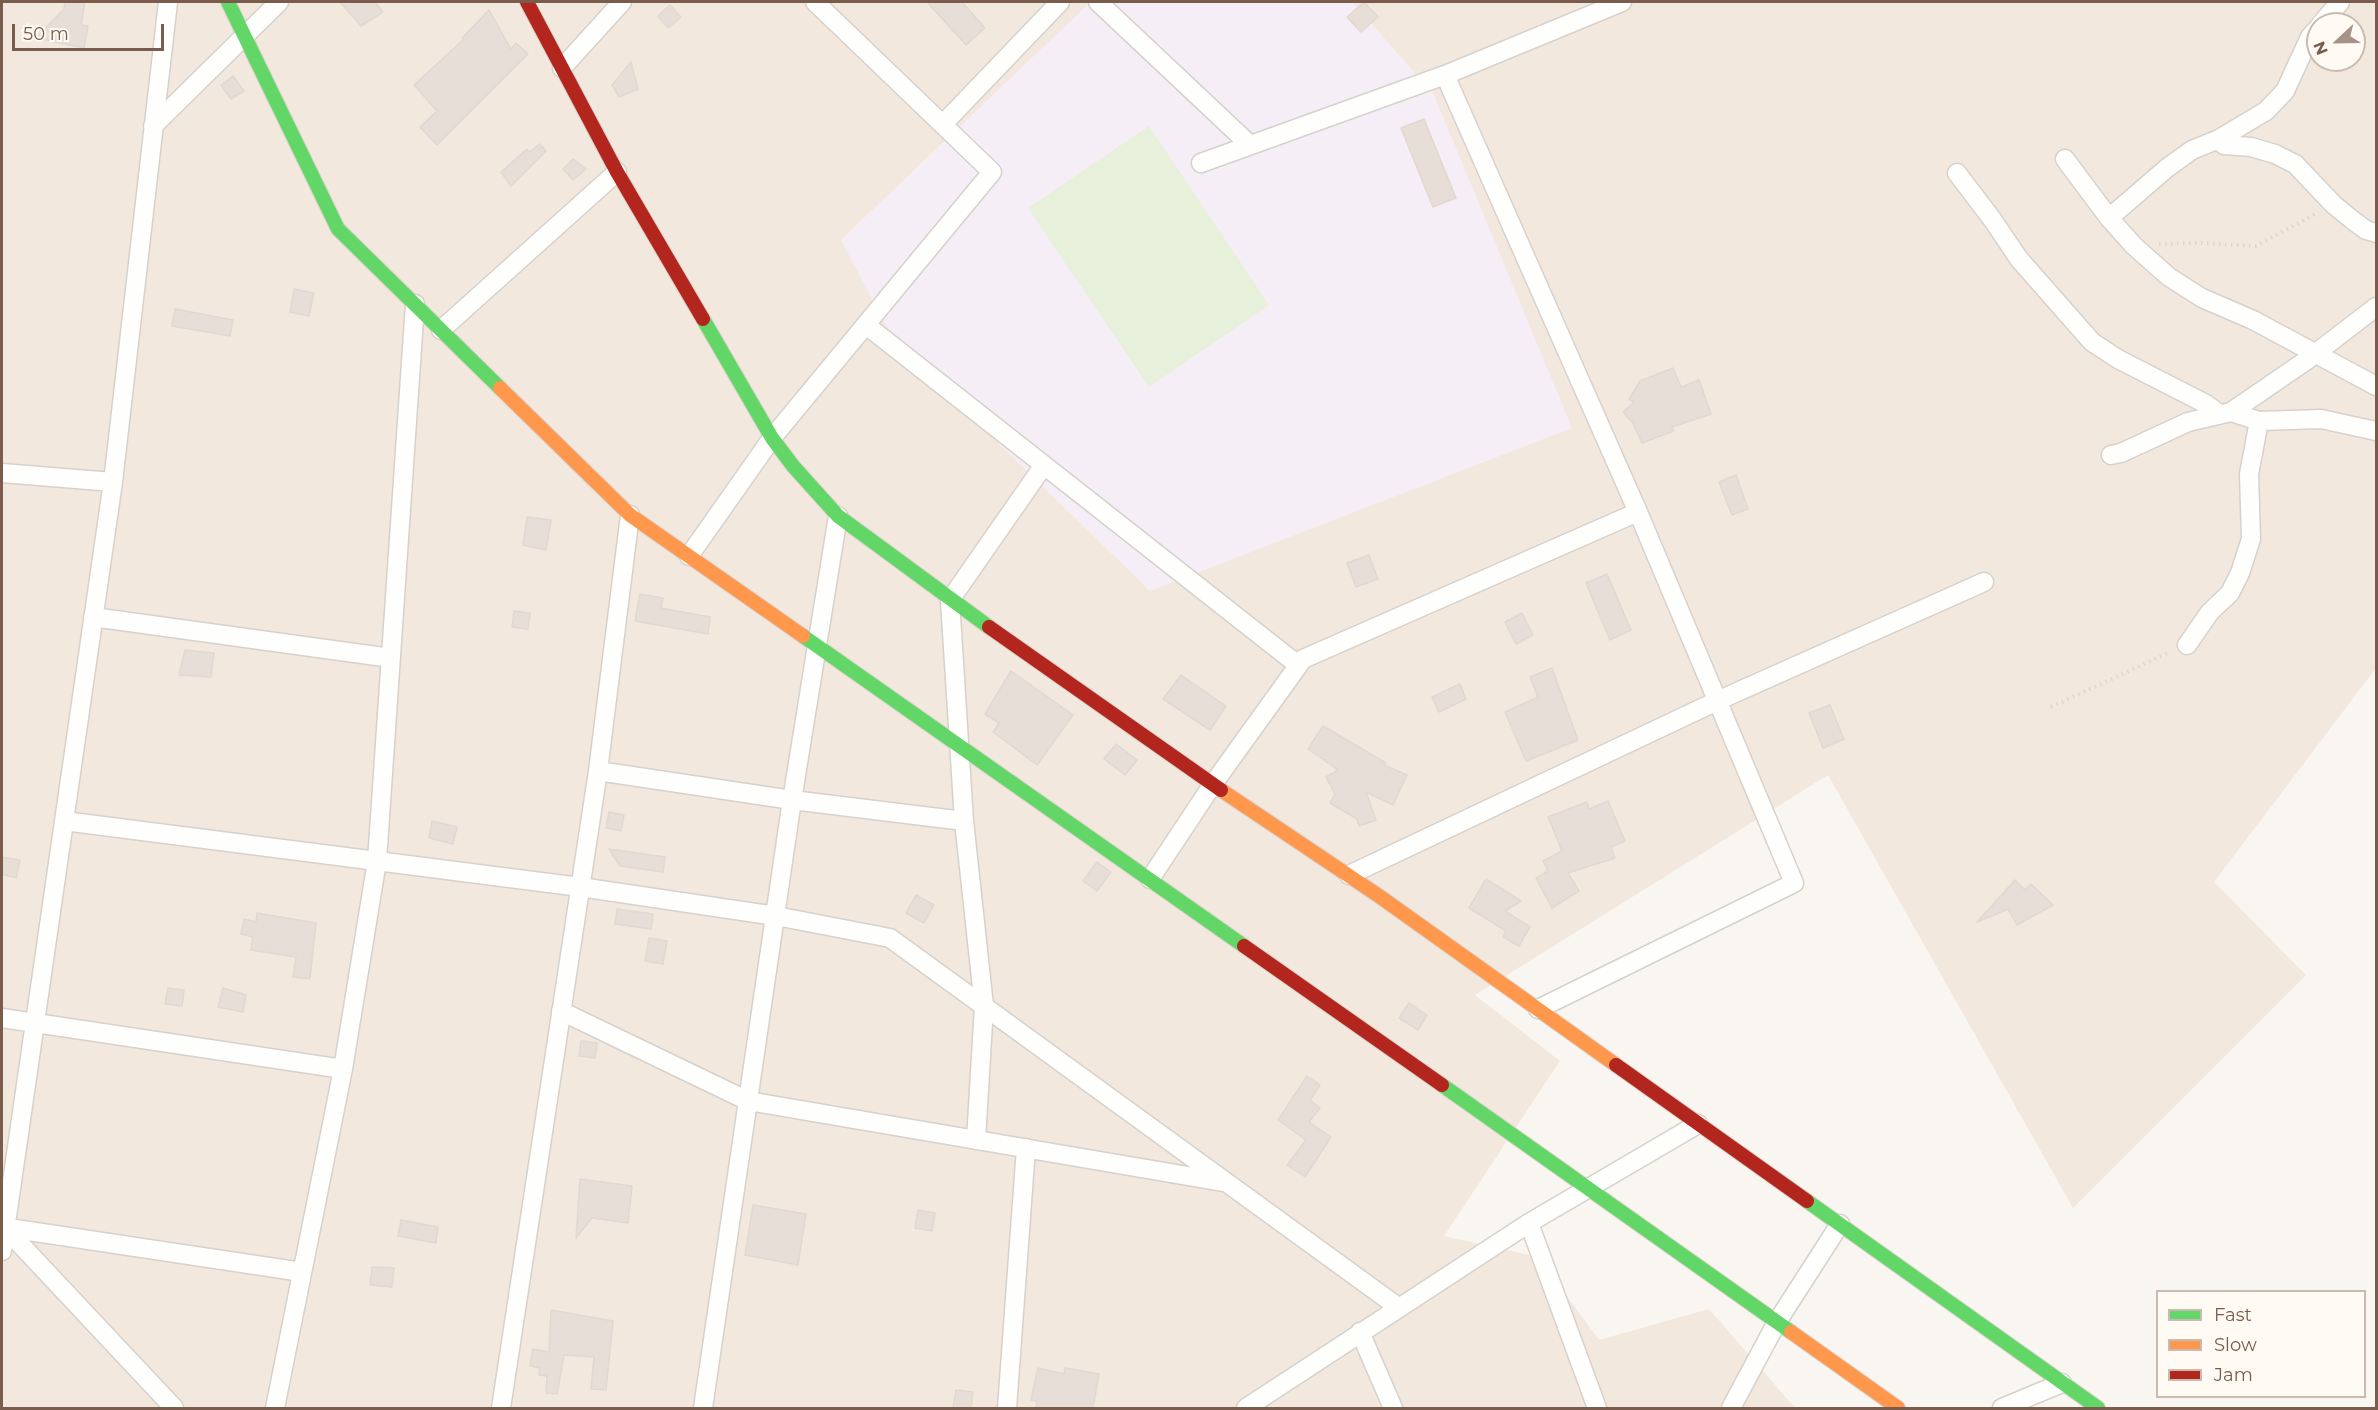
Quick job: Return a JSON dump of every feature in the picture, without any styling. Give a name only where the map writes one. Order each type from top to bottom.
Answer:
[{"type":"street","points":[[2,1251],[3,1228],[113,482],[168,2]]},
{"type":"street","points":[[228,2],[339,229],[630,515],[1588,1187],[1898,1408]]},
{"type":"street","points":[[153,126],[279,2]]},
{"type":"street","points":[[526,2],[617,172],[772,438],[793,466],[838,516],[950,600],[1213,784],[1349,875],[2098,1408]]},
{"type":"street","points":[[562,68],[622,2]]},
{"type":"street","points":[[689,556],[772,438],[992,172],[944,123],[815,2]]},
{"type":"street","points":[[944,123],[1060,2]]},
{"type":"street","points":[[1098,2],[1250,145]]},
{"type":"street","points":[[1201,163],[1445,75],[1622,2]]},
{"type":"street","points":[[2109,218],[2167,168],[2192,150],[2218,139],[2266,111],[2285,91],[2306,46]]},
{"type":"street","points":[[1445,75],[1638,512],[1794,884],[1538,1010]]},
{"type":"street","points":[[2218,139],[2224,145],[2251,147],[2275,154],[2295,164],[2334,205],[2355,222],[2376,233]]},
{"type":"street","points":[[2065,159],[2109,218],[2134,246],[2169,277],[2202,298],[2253,320],[2376,386]]},
{"type":"street","points":[[441,330],[617,172]]},
{"type":"street","points":[[1957,173],[1992,219],[2019,260],[2092,342],[2118,359],[2225,413],[2259,421],[2321,419],[2376,431]]},
{"type":"street","points":[[275,1408],[343,1069],[377,861],[415,304]]},
{"type":"street","points":[[2111,454],[2121,453],[2188,422],[2225,413],[2315,354],[2376,307]]},
{"type":"street","points":[[866,325],[1298,665]]},
{"type":"street","points":[[2187,645],[2210,612],[2230,593],[2252,539],[2249,474],[2259,421]]},
{"type":"street","points":[[976,1140],[984,1006],[964,821],[950,600],[1044,465]]},
{"type":"street","points":[[2,473],[113,482]]},
{"type":"street","points":[[1150,879],[1213,784],[1303,659],[1638,512]]},
{"type":"street","points":[[501,1408],[598,771],[630,515]]},
{"type":"street","points":[[703,1408],[792,801],[838,516]]},
{"type":"street","points":[[1349,875],[1717,701],[1984,582]]},
{"type":"street","points":[[93,617],[391,658]]},
{"type":"street","points":[[598,771],[792,801],[964,821]]},
{"type":"street","points":[[64,821],[580,887],[776,916],[890,938],[1398,1307]]},
{"type":"street","points":[[561,1011],[748,1101],[1227,1183]]},
{"type":"street","points":[[2,1018],[343,1069]]},
{"type":"street","points":[[1246,1408],[1530,1223],[1698,1124]]},
{"type":"street","points":[[1007,1408],[1026,1148]]},
{"type":"street","points":[[1530,1223],[1598,1408]]},
{"type":"street","points":[[1731,1408],[1777,1322],[1840,1224]]},
{"type":"street","points":[[3,1228],[302,1272]]},
{"type":"street","points":[[3,1228],[174,1408]]},
{"type":"street","points":[[1360,1332],[1393,1408]]},
{"type":"street","points":[[2002,1408],[2062,1383]]},
{"type":"path","points":[[2134,246],[2198,243],[2256,246],[2334,205]]},
{"type":"path","points":[[2051,707],[2187,645]]},
{"type":"shaded area","points":[[2,2],[1091,2],[841,240],[1150,591],[1434,95],[1352,2],[2376,2],[2376,668],[2214,882],[2306,975],[2073,1208],[1828,775],[1475,995],[1560,1061],[1444,1236],[1538,1257],[1599,1340],[1709,1309],[1795,1408],[2,1408]]},
{"type":"shaded area","points":[[1091,2],[1352,2],[1434,95],[1572,428],[1150,591],[896,344],[841,240]]},
{"type":"green space","points":[[1149,126],[1269,305],[1149,387],[1028,208]]},
{"type":"building","points":[[65,2],[85,2],[81,25],[88,26],[84,48],[36,38],[64,9]]},
{"type":"building","points":[[340,2],[375,2],[383,12],[361,26]]},
{"type":"building","points":[[927,2],[962,2],[985,28],[966,45]]},
{"type":"building","points":[[1364,2],[1378,17],[1361,32],[1347,17]]},
{"type":"building","points":[[670,5],[681,17],[668,28],[658,16]]},
{"type":"building","points":[[489,10],[511,49],[516,43],[528,54],[437,145],[420,127],[437,111],[414,85],[463,40],[462,38]]},
{"type":"building","points":[[631,62],[638,89],[619,97],[612,85]]},
{"type":"building","points":[[233,76],[244,91],[231,99],[221,85]]},
{"type":"building","points":[[1424,119],[1456,198],[1433,207],[1401,128]]},
{"type":"building","points":[[540,144],[546,151],[511,186],[501,172],[527,149],[529,152]]},
{"type":"building","points":[[573,159],[586,169],[573,180],[563,169]]},
{"type":"building","points":[[294,289],[314,293],[309,316],[290,312]]},
{"type":"building","points":[[175,309],[233,320],[230,336],[172,326]]},
{"type":"building","points":[[1673,368],[1681,387],[1699,380],[1711,414],[1672,427],[1674,431],[1642,443],[1633,423],[1623,412],[1634,402],[1629,399],[1640,381]]},
{"type":"building","points":[[1736,475],[1748,509],[1732,515],[1719,482]]},
{"type":"building","points":[[527,517],[551,520],[546,550],[523,545]]},
{"type":"building","points":[[1369,555],[1378,579],[1356,587],[1347,563]]},
{"type":"building","points":[[1607,574],[1631,630],[1610,640],[1586,583]]},
{"type":"building","points":[[640,594],[663,598],[661,608],[710,617],[708,634],[635,621]]},
{"type":"building","points":[[514,611],[530,613],[528,629],[512,627]]},
{"type":"building","points":[[1522,613],[1533,635],[1516,644],[1505,622]]},
{"type":"building","points":[[185,650],[214,653],[211,677],[179,675]]},
{"type":"building","points":[[1552,668],[1578,740],[1526,761],[1505,712],[1538,697],[1530,677]]},
{"type":"building","points":[[1011,671],[1073,715],[1037,765],[993,732],[999,723],[985,714]]},
{"type":"building","points":[[1181,675],[1226,706],[1210,730],[1163,699]]},
{"type":"building","points":[[1460,684],[1466,699],[1439,712],[1432,697]]},
{"type":"building","points":[[1830,705],[1844,739],[1823,748],[1809,713]]},
{"type":"building","points":[[1323,726],[1386,763],[1384,765],[1407,775],[1393,805],[1366,792],[1376,820],[1359,826],[1357,819],[1330,803],[1335,794],[1326,777],[1338,770],[1308,749]]},
{"type":"building","points":[[1116,744],[1137,760],[1125,775],[1104,759]]},
{"type":"building","points":[[1608,801],[1625,841],[1611,847],[1615,858],[1568,873],[1579,891],[1552,908],[1536,878],[1548,871],[1543,861],[1562,851],[1548,817],[1587,802],[1589,809]]},
{"type":"building","points":[[609,812],[624,815],[621,831],[606,828]]},
{"type":"building","points":[[432,821],[457,827],[453,844],[429,838]]},
{"type":"building","points":[[609,849],[665,857],[663,872],[620,866]]},
{"type":"building","points":[[2,857],[20,860],[16,878],[2,874]]},
{"type":"building","points":[[1097,862],[1111,872],[1097,891],[1083,881]]},
{"type":"building","points":[[1486,879],[1521,901],[1505,911],[1530,927],[1519,946],[1503,937],[1506,931],[1469,908]]},
{"type":"building","points":[[2015,880],[2025,890],[2031,884],[2053,905],[2017,925],[2008,909],[1977,922]]},
{"type":"building","points":[[916,895],[934,905],[924,923],[906,913]]},
{"type":"building","points":[[617,909],[653,914],[651,929],[615,924]]},
{"type":"building","points":[[257,913],[316,923],[310,979],[293,977],[296,957],[251,950],[253,937],[241,934],[244,919],[256,922]]},
{"type":"building","points":[[649,938],[667,941],[663,964],[645,961]]},
{"type":"building","points":[[168,988],[184,990],[182,1006],[165,1004]]},
{"type":"building","points":[[223,988],[246,995],[243,1012],[218,1007]]},
{"type":"building","points":[[1409,1003],[1427,1015],[1418,1030],[1399,1018]]},
{"type":"building","points":[[581,1041],[597,1043],[595,1058],[579,1056]]},
{"type":"building","points":[[1307,1076],[1320,1085],[1310,1100],[1320,1108],[1309,1122],[1331,1137],[1305,1177],[1287,1165],[1306,1140],[1278,1120]]},
{"type":"building","points":[[580,1179],[632,1186],[628,1223],[592,1218],[576,1238]]},
{"type":"building","points":[[753,1205],[806,1214],[798,1265],[745,1255]]},
{"type":"building","points":[[918,1210],[935,1213],[932,1231],[915,1228]]},
{"type":"building","points":[[401,1220],[438,1227],[436,1243],[398,1236]]},
{"type":"building","points":[[372,1267],[394,1268],[392,1287],[370,1285]]},
{"type":"building","points":[[551,1310],[613,1321],[606,1390],[591,1389],[594,1357],[564,1355],[557,1394],[546,1393],[547,1376],[539,1375],[540,1368],[530,1366],[533,1349],[549,1352]]},
{"type":"building","points":[[1038,1368],[1064,1374],[1065,1368],[1099,1374],[1093,1408],[1036,1408],[1037,1401],[1031,1400]]},
{"type":"building","points":[[956,1390],[973,1392],[971,1408],[953,1408]]},
{"type":"traffic: fast","points":[[228,2],[338,229],[500,388]]},
{"type":"traffic: fast","points":[[703,319],[772,438],[793,466],[838,516],[989,627]]},
{"type":"traffic: fast","points":[[803,636],[1244,946]]},
{"type":"traffic: fast","points":[[1442,1085],[1791,1332]]},
{"type":"traffic: fast","points":[[1807,1201],[2098,1408]]},
{"type":"traffic: slow","points":[[500,388],[630,515],[803,636]]},
{"type":"traffic: slow","points":[[1221,790],[1379,896],[1616,1065]]},
{"type":"traffic: slow","points":[[1791,1332],[1898,1408]]},
{"type":"traffic: jam","points":[[527,2],[617,172],[703,319]]},
{"type":"traffic: jam","points":[[989,627],[1221,790]]},
{"type":"traffic: jam","points":[[1244,946],[1442,1085]]},
{"type":"traffic: jam","points":[[1616,1065],[1807,1201]]}]
